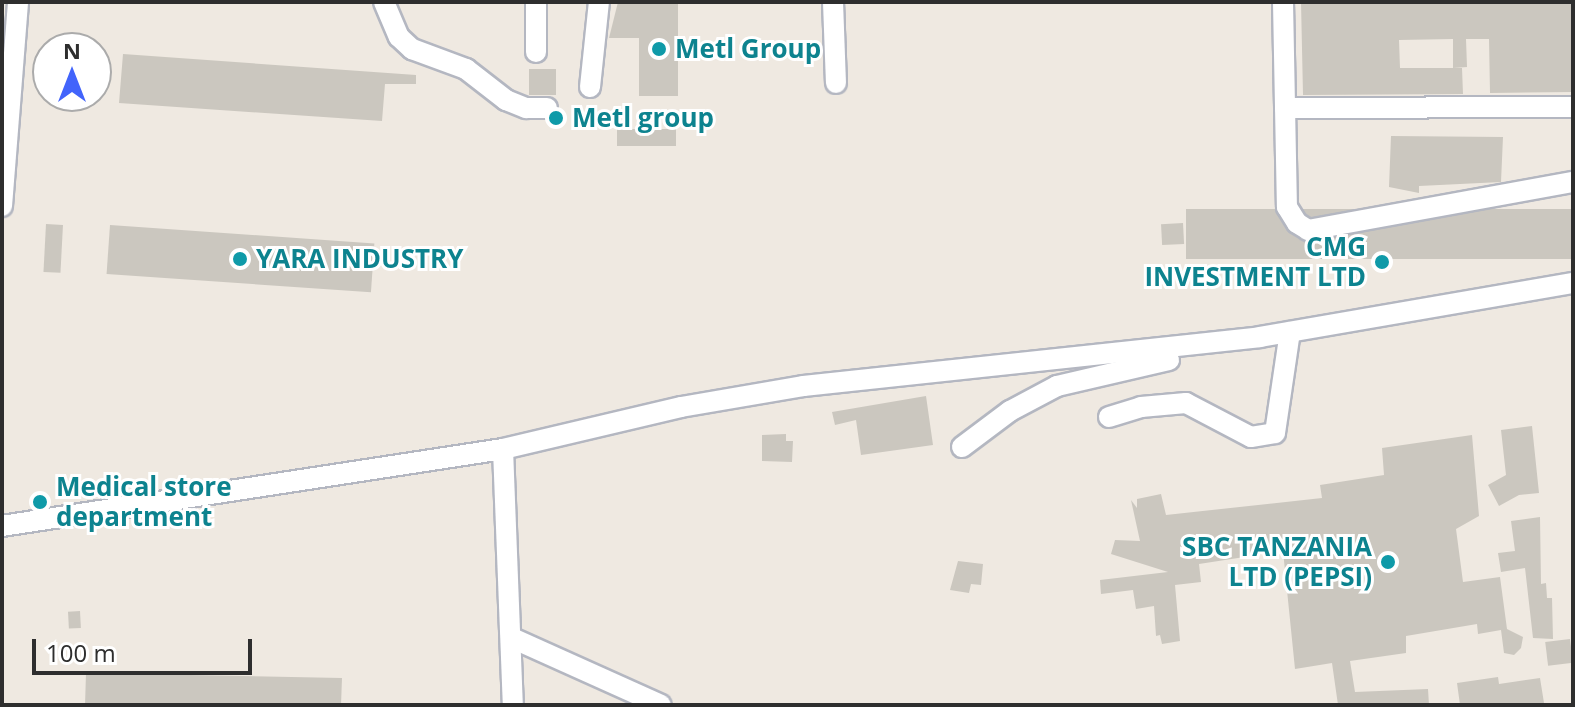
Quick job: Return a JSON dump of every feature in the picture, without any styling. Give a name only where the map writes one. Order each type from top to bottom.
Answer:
[{"type":"street","points":[[2,206],[18,2]]},
{"type":"street","points":[[384,2],[399,37],[412,49],[466,69],[506,100],[526,108],[547,108]]},
{"type":"street","points":[[536,2],[536,52]]},
{"type":"street","points":[[590,87],[599,2]]},
{"type":"street","points":[[833,2],[836,83]]},
{"type":"street","points":[[1283,2],[1287,207],[1308,230],[1573,182]]},
{"type":"street","points":[[1285,108],[1573,107]]},
{"type":"street","points":[[2,526],[503,449],[681,407],[804,386],[1219,342],[1573,283]]},
{"type":"street","points":[[1109,417],[1141,407],[1186,403],[1251,437],[1275,433],[1290,332]]},
{"type":"street","points":[[962,447],[1010,411],[1057,386],[1219,342]]},
{"type":"street","points":[[503,449],[513,705]]},
{"type":"street","points":[[512,638],[661,705]]},
{"type":"building","name":"Metl Group","points":[[618,2],[678,2],[678,96],[639,96],[639,38],[609,38]]},
{"type":"building","points":[[1301,2],[1573,2],[1573,92],[1490,93],[1489,39],[1466,39],[1467,67],[1453,68],[1462,68],[1463,94],[1303,95]],"holes":[[[1453,39],[1453,68],[1400,68],[1399,40]]]},
{"type":"building","points":[[123,54],[416,75],[416,84],[385,84],[382,121],[119,103]]},
{"type":"building","name":"Metl Group","points":[[529,69],[556,69],[556,95],[529,95]]},
{"type":"building","name":"Metl Group","points":[[617,129],[676,129],[676,146],[617,146]]},
{"type":"building","points":[[1391,136],[1503,137],[1501,182],[1419,186],[1419,193],[1389,187]]},
{"type":"building","points":[[1186,209],[1573,209],[1573,259],[1186,259]]},
{"type":"building","points":[[1183,223],[1184,244],[1162,245],[1161,224]]},
{"type":"building","points":[[46,224],[63,225],[60,273],[43,272]]},
{"type":"building","name":"YARA INDUSTRY","points":[[110,225],[374,243],[371,292],[107,274]]},
{"type":"building","points":[[926,396],[933,445],[861,455],[856,420],[835,425],[832,412]]},
{"type":"building","points":[[1532,426],[1539,493],[1519,495],[1499,506],[1488,485],[1506,475],[1501,430]]},
{"type":"building","points":[[786,434],[786,441],[793,441],[792,462],[762,461],[762,435]]},
{"type":"building","points":[[1472,435],[1479,516],[1456,529],[1463,582],[1500,577],[1507,629],[1523,637],[1521,648],[1514,655],[1504,653],[1501,630],[1478,634],[1477,624],[1406,636],[1406,653],[1350,661],[1355,692],[1428,689],[1429,705],[1338,705],[1332,663],[1295,669],[1283,551],[1199,564],[1201,582],[1175,585],[1180,641],[1162,644],[1160,635],[1156,636],[1154,606],[1136,609],[1133,590],[1101,594],[1100,580],[1168,572],[1111,554],[1115,540],[1140,541],[1131,500],[1137,508],[1137,499],[1161,494],[1166,515],[1322,498],[1320,485],[1384,475],[1382,448]]},
{"type":"building","points":[[1540,517],[1541,584],[1546,583],[1547,598],[1552,598],[1553,639],[1533,638],[1525,568],[1501,572],[1498,553],[1515,551],[1511,521]]},
{"type":"building","points":[[958,561],[983,564],[981,585],[971,584],[969,593],[950,590]]},
{"type":"building","points":[[80,611],[81,628],[69,629],[68,612]]},
{"type":"building","points":[[1570,639],[1573,663],[1548,666],[1545,642]]},
{"type":"building","points":[[86,673],[342,678],[341,705],[85,705]]},
{"type":"building","points":[[1498,677],[1499,684],[1540,678],[1544,703],[1460,705],[1457,683]]},
{"type":"place","name":"Metl Group","points":[[659,49]]},
{"type":"place","name":"Metl group","points":[[556,118]]},
{"type":"place","name":"YARA INDUSTRY","points":[[240,259]]},
{"type":"place","name":"CMG INVESTMENT LTD","points":[[1382,262]]},
{"type":"place","name":"Medical store department","points":[[40,502]]},
{"type":"place","name":"SBC TANZANIA LTD (PEPSI)","points":[[1388,562]]}]
